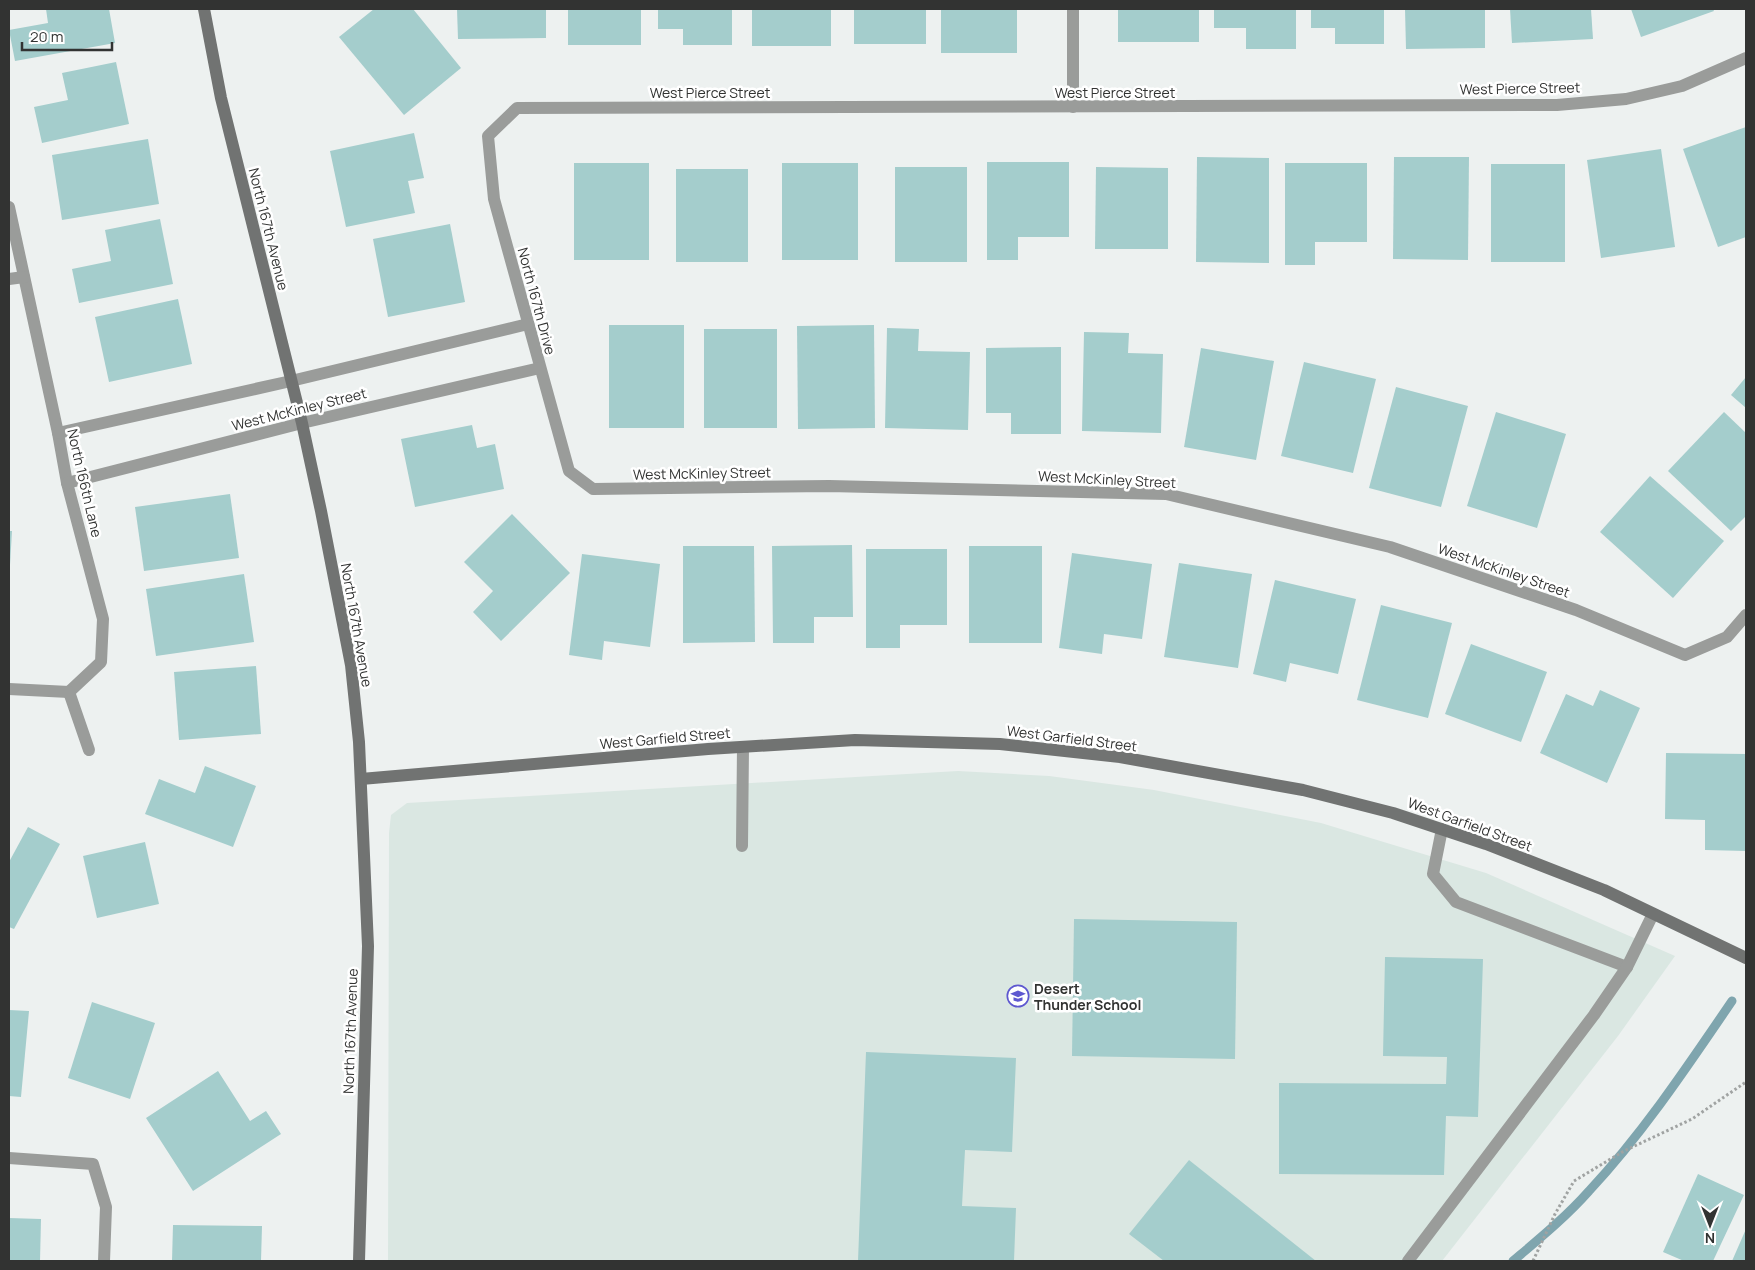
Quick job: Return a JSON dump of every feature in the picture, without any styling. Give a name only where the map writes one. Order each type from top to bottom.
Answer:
[{"type":"street","name":"North 167th Avenue","points":[[204,9],[221,98],[302,423],[351,664],[359,742],[368,946],[359,1261]]},
{"type":"street","points":[[1073,9],[1073,107]]},
{"type":"street","name":"West Pierce Street","points":[[488,136],[517,108],[1557,104],[1626,99],[1682,86],[1746,58]]},
{"type":"street","name":"North 167th Drive","points":[[488,136],[494,199],[569,471]]},
{"type":"street","name":"North 166th Lane","points":[[9,207],[67,483],[103,619],[101,662],[69,692]]},
{"type":"street","points":[[9,279],[24,278]]},
{"type":"street","name":"West McKinley Street","points":[[58,434],[528,324]]},
{"type":"street","name":"West McKinley Street","points":[[67,483],[302,423],[540,368]]},
{"type":"street","name":"West McKinley Street","points":[[569,471],[592,489],[829,486],[1166,494],[1390,547],[1576,610],[1685,655],[1727,637],[1746,615]]},
{"type":"street","points":[[9,689],[69,692],[89,750]]},
{"type":"street","name":"West Garfield Street","points":[[361,779],[743,747],[855,740],[1000,744],[1120,757],[1303,790],[1393,813],[1486,844],[1604,890],[1746,958]]},
{"type":"street","points":[[742,846],[743,747]]},
{"type":"street","points":[[1442,830],[1434,874],[1456,902],[1627,967]]},
{"type":"street","points":[[1408,1261],[1594,1015],[1627,967],[1652,914]]},
{"type":"street","points":[[9,1158],[93,1164],[106,1207],[104,1261]]},
{"type":"path","points":[[1533,1261],[1555,1214],[1574,1181],[1624,1152],[1692,1119],[1746,1082]]},
{"type":"shaded area","name":"Desert Thunder School","points":[[958,771],[1049,776],[1154,790],[1321,823],[1486,873],[1675,956],[1618,1036],[1442,1261],[388,1261],[389,833],[391,815],[407,803]]},
{"type":"building","points":[[46,9],[109,9],[115,43],[15,61],[9,30],[48,23]]},
{"type":"building","points":[[374,9],[413,9],[461,68],[404,115],[339,37]]},
{"type":"building","points":[[457,9],[546,9],[546,38],[458,39]]},
{"type":"building","points":[[568,9],[641,9],[641,45],[568,45]]},
{"type":"building","points":[[658,9],[732,9],[732,45],[683,45],[683,29],[658,29]]},
{"type":"building","points":[[752,9],[831,9],[831,46],[752,46]]},
{"type":"building","points":[[854,9],[926,9],[926,44],[854,44]]},
{"type":"building","points":[[941,9],[1017,9],[1017,53],[941,53]]},
{"type":"building","points":[[1118,9],[1199,9],[1199,42],[1118,42]]},
{"type":"building","points":[[1214,9],[1296,9],[1296,49],[1246,49],[1246,28],[1214,28]]},
{"type":"building","points":[[1311,9],[1384,9],[1384,44],[1335,44],[1335,28],[1311,28]]},
{"type":"building","points":[[1405,9],[1485,9],[1485,48],[1406,49]]},
{"type":"building","points":[[1510,9],[1591,9],[1593,39],[1512,43]]},
{"type":"building","points":[[1631,9],[1713,9],[1714,11],[1641,37]]},
{"type":"building","points":[[116,62],[129,124],[42,143],[34,107],[68,100],[62,73]]},
{"type":"building","points":[[1746,127],[1746,237],[1718,247],[1683,149]]},
{"type":"building","points":[[414,133],[424,178],[408,181],[415,213],[346,227],[330,151]]},
{"type":"building","points":[[148,139],[159,204],[62,220],[52,155]]},
{"type":"building","points":[[1661,149],[1675,247],[1601,258],[1587,160]]},
{"type":"building","points":[[1197,157],[1269,158],[1269,263],[1196,262]]},
{"type":"building","points":[[1394,157],[1469,157],[1468,260],[1393,259]]},
{"type":"building","points":[[987,162],[1069,162],[1069,237],[1018,237],[1018,260],[987,260]]},
{"type":"building","points":[[574,163],[649,163],[649,260],[574,260]]},
{"type":"building","points":[[782,163],[858,163],[858,260],[782,260]]},
{"type":"building","points":[[1285,163],[1367,163],[1367,242],[1315,242],[1315,265],[1285,265]]},
{"type":"building","points":[[1491,164],[1565,164],[1565,262],[1491,262]]},
{"type":"building","points":[[895,167],[967,167],[967,262],[895,262]]},
{"type":"building","points":[[1096,167],[1168,168],[1168,249],[1095,249]]},
{"type":"building","points":[[676,169],[748,169],[748,262],[676,262]]},
{"type":"building","points":[[160,219],[173,284],[79,303],[72,269],[111,261],[105,230]]},
{"type":"building","points":[[450,224],[465,302],[388,317],[373,239]]},
{"type":"building","points":[[178,299],[192,364],[109,382],[95,317]]},
{"type":"building","points":[[609,325],[684,325],[684,428],[609,428]]},
{"type":"building","points":[[874,325],[875,428],[798,429],[797,326]]},
{"type":"building","points":[[887,328],[919,329],[918,351],[970,352],[968,430],[885,428]]},
{"type":"building","points":[[704,329],[777,329],[777,428],[704,428]]},
{"type":"building","points":[[1084,332],[1129,333],[1128,353],[1163,354],[1161,433],[1082,431]]},
{"type":"building","points":[[1061,347],[1061,434],[1011,434],[1011,413],[986,413],[986,348]]},
{"type":"building","points":[[1201,348],[1274,361],[1256,460],[1184,447]]},
{"type":"building","points":[[1304,362],[1376,379],[1353,473],[1281,456]]},
{"type":"building","points":[[1746,377],[1746,408],[1731,395]]},
{"type":"building","points":[[1396,387],[1468,406],[1441,507],[1369,488]]},
{"type":"building","points":[[1496,412],[1566,434],[1537,528],[1467,506]]},
{"type":"building","points":[[1724,412],[1746,433],[1746,516],[1731,531],[1668,471]]},
{"type":"building","points":[[472,425],[477,448],[495,444],[504,489],[415,507],[401,439]]},
{"type":"building","points":[[1650,476],[1724,541],[1673,598],[1600,532]]},
{"type":"building","points":[[230,494],[239,558],[144,571],[135,507]]},
{"type":"building","points":[[512,514],[570,573],[501,641],[473,612],[493,591],[464,562]]},
{"type":"building","points":[[9,531],[12,531],[10,565],[9,565]]},
{"type":"building","points":[[852,545],[853,617],[814,617],[814,643],[773,643],[772,546]]},
{"type":"building","points":[[683,546],[754,546],[755,642],[683,643]]},
{"type":"building","points":[[969,546],[1042,546],[1042,643],[969,643]]},
{"type":"building","points":[[866,549],[947,549],[947,625],[900,625],[900,648],[866,648]]},
{"type":"building","points":[[1072,553],[1152,564],[1142,639],[1104,634],[1102,654],[1059,648]]},
{"type":"building","points":[[582,554],[660,564],[650,647],[604,641],[602,660],[569,655]]},
{"type":"building","points":[[1179,563],[1252,574],[1238,668],[1164,657]]},
{"type":"building","points":[[244,574],[254,642],[156,656],[146,589]]},
{"type":"building","points":[[1275,580],[1356,599],[1338,674],[1290,663],[1286,682],[1253,674]]},
{"type":"building","points":[[1381,605],[1452,623],[1428,718],[1357,700]]},
{"type":"building","points":[[1471,644],[1547,672],[1521,742],[1445,714]]},
{"type":"building","points":[[256,666],[261,734],[179,740],[174,672]]},
{"type":"building","points":[[1600,690],[1640,708],[1607,783],[1540,753],[1566,694],[1593,706]]},
{"type":"building","points":[[1666,753],[1746,754],[1746,851],[1705,850],[1705,820],[1665,819]]},
{"type":"building","points":[[205,766],[256,786],[233,847],[145,814],[159,779],[195,793]]},
{"type":"building","points":[[28,827],[60,844],[14,929],[9,927],[9,862]]},
{"type":"building","points":[[145,842],[159,904],[97,918],[83,856]]},
{"type":"building","points":[[1074,919],[1237,922],[1235,1059],[1072,1056]]},
{"type":"building","points":[[1385,957],[1483,959],[1478,1117],[1446,1116],[1444,1175],[1279,1174],[1279,1083],[1446,1084],[1447,1057],[1383,1056]]},
{"type":"building","points":[[92,1002],[155,1023],[130,1099],[68,1078]]},
{"type":"building","points":[[9,1010],[29,1011],[21,1097],[9,1096]]},
{"type":"building","points":[[866,1052],[1016,1058],[1012,1152],[965,1150],[962,1206],[1016,1208],[1014,1261],[858,1261]]},
{"type":"building","points":[[218,1071],[250,1121],[266,1111],[281,1134],[193,1191],[146,1118]]},
{"type":"building","points":[[1189,1160],[1316,1261],[1164,1261],[1129,1234]]},
{"type":"building","points":[[1698,1174],[1744,1195],[1713,1261],[1684,1261],[1663,1252]]},
{"type":"building","points":[[9,1218],[41,1219],[40,1261],[9,1261]]},
{"type":"building","points":[[173,1225],[262,1226],[261,1261],[172,1261]]},
{"type":"building","points":[[1746,1229],[1746,1261],[1732,1261]]},
{"type":"waterway","points":[[1513,1261],[1571,1210],[1609,1169],[1664,1099],[1732,1001]]},
{"type":"place","name":"Desert Thunder School","points":[[1018,996]]}]
